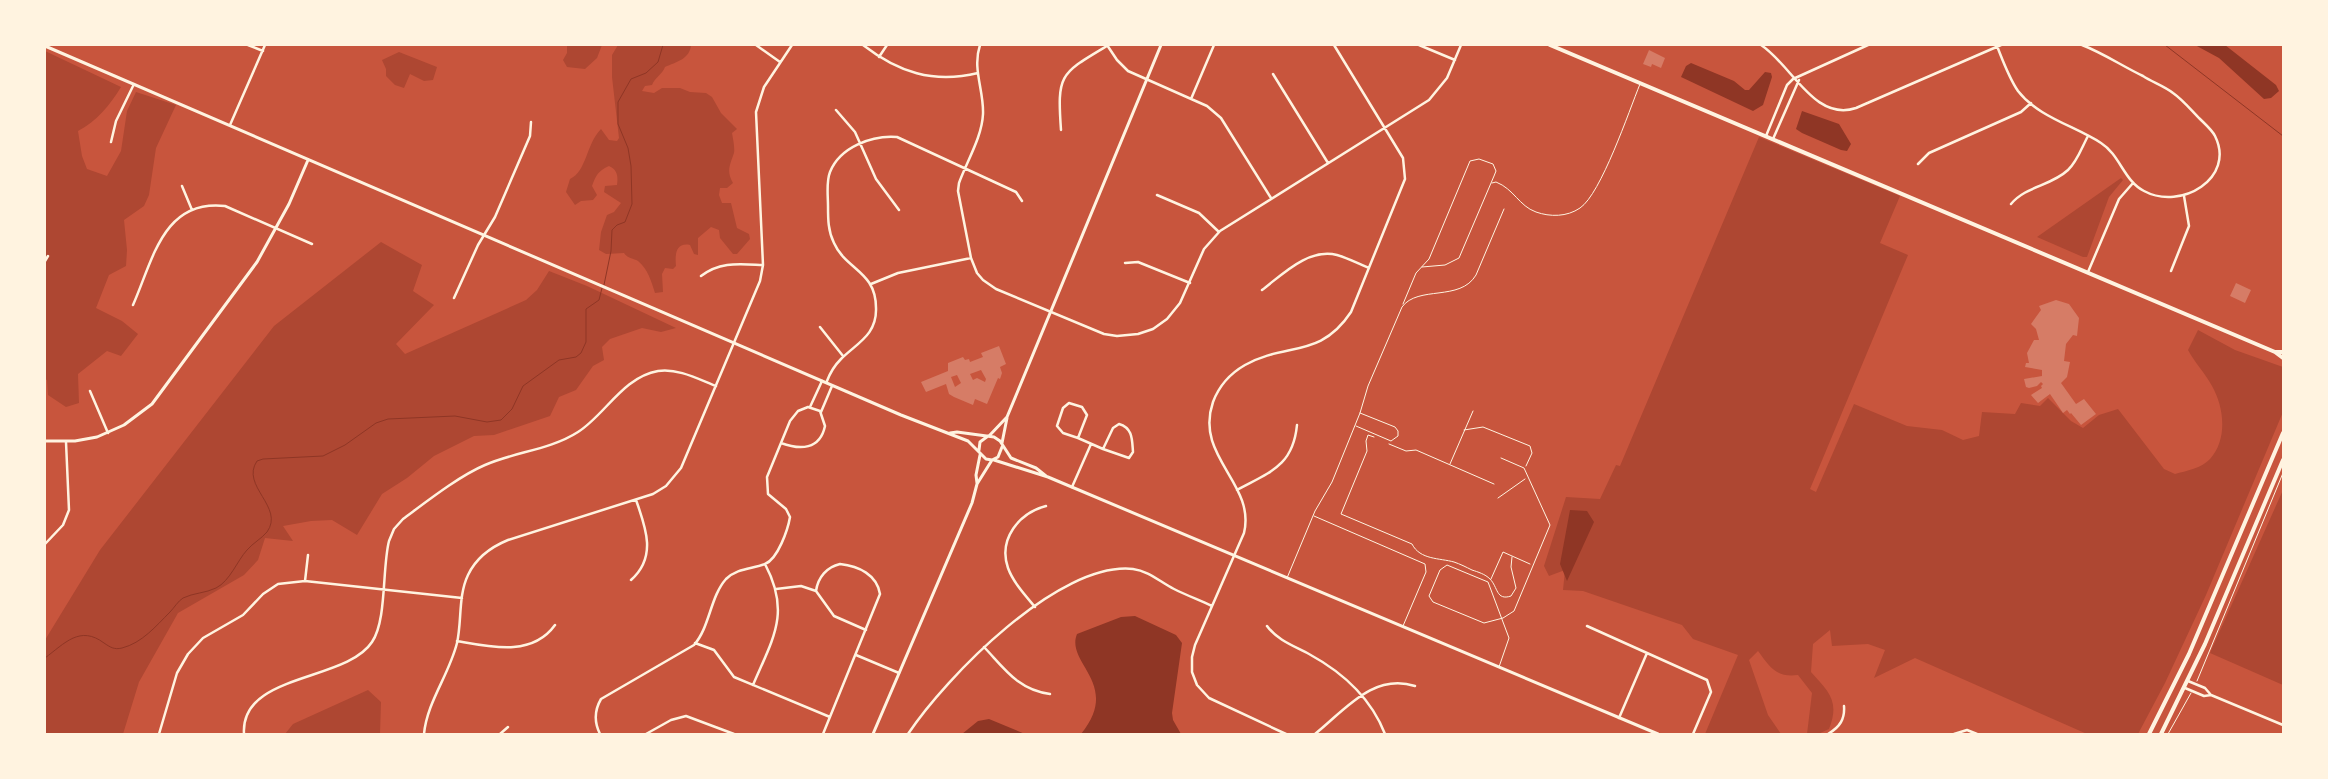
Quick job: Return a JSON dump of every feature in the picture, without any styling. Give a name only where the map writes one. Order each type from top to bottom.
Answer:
[{"type":"main road","points":[[1550,45],[2088,272],[2275,352],[2283,358]]},
{"type":"main road","points":[[2275,352],[2283,352]]},
{"type":"main road","points":[[2149,734],[2193,644],[2283,433]]},
{"type":"main road","points":[[2161,734],[2185,688],[2283,460]]},
{"type":"street","points":[[248,45],[263,51]]},
{"type":"street","points":[[230,126],[266,45]]},
{"type":"street","points":[[756,45],[780,62]]},
{"type":"street","points":[[424,734],[429,712],[457,641],[462,598],[466,581],[474,564],[496,546],[658,491],[677,473],[760,281],[763,265],[756,112],[764,87],[792,45]]},
{"type":"street","points":[[863,45],[879,57],[895,65],[938,78],[978,73]]},
{"type":"street","points":[[879,57],[887,45]]},
{"type":"street","points":[[980,45],[977,56],[983,108],[982,126],[964,170],[958,191],[970,258],[977,273],[989,286],[1104,334],[1122,336],[1138,334],[1153,329],[1167,319],[1180,304],[1204,249],[1219,232],[1429,100],[1447,78],[1461,45]]},
{"type":"street","points":[[873,734],[972,503],[977,484],[993,460],[1000,455],[1007,417],[1161,45]]},
{"type":"street","points":[[1191,100],[1214,45]]},
{"type":"street","points":[[1286,734],[1209,698],[1198,685],[1192,672],[1192,657],[1244,533],[1246,516],[1243,500],[1218,457],[1210,435],[1211,408],[1220,387],[1236,371],[1251,362],[1306,348],[1332,334],[1351,312],[1405,179],[1402,158],[1334,45]]},
{"type":"street","points":[[1419,45],[1455,60]]},
{"type":"street","points":[[1766,136],[1787,85],[1802,75],[1868,45]]},
{"type":"street","points":[[1763,46],[1821,105],[1835,111],[1847,111],[2001,45]]},
{"type":"street","points":[[1997,46],[2014,83],[2030,104],[2088,136],[2109,150],[2133,183],[2147,192],[2164,198],[2184,196],[2206,183],[2216,167],[2219,147],[2213,132],[2172,93],[2082,45]]},
{"type":"street","points":[[45,46],[971,443],[984,458],[1048,477],[1658,734]]},
{"type":"street","points":[[1061,130],[1059,99],[1063,81],[1074,66],[1107,46],[1125,69],[1147,81],[1206,106],[1221,118],[1271,199]]},
{"type":"street","points":[[1273,74],[1328,164]]},
{"type":"street","points":[[1773,139],[1797,79]]},
{"type":"street","points":[[111,142],[116,120],[134,84]]},
{"type":"street","points":[[1918,164],[1929,153],[2021,112],[2030,104]]},
{"type":"street","points":[[836,110],[849,123],[861,143],[880,186],[892,198],[899,210]]},
{"type":"street","points":[[454,298],[483,235],[495,217],[530,136],[531,122]]},
{"type":"street","points":[[2011,204],[2022,193],[2066,172],[2088,136]]},
{"type":"street","points":[[827,381],[843,356],[867,337],[874,323],[876,308],[871,284],[864,274],[837,250],[831,237],[828,186],[830,173],[841,155],[861,143],[880,137],[897,137],[964,170],[1016,192],[1022,201]]},
{"type":"street","points":[[45,441],[66,442],[85,440],[108,433],[139,415],[162,392],[257,262],[277,228],[308,160]]},
{"type":"street","points":[[2088,272],[2119,199],[2133,183]]},
{"type":"street","points":[[182,186],[192,210]]},
{"type":"street","points":[[1158,194],[1199,213],[1219,232]]},
{"type":"street","points":[[2172,271],[2189,226],[2184,196]]},
{"type":"street","points":[[133,305],[165,232],[175,220],[192,210],[204,206],[225,206],[312,244]]},
{"type":"street","points":[[1262,290],[1292,268],[1313,256],[1336,255],[1369,268]]},
{"type":"street","points":[[45,261],[48,256]]},
{"type":"street","points":[[871,284],[898,272],[970,258]]},
{"type":"street","points":[[1125,263],[1138,262],[1190,283]]},
{"type":"street","points":[[700,276],[711,268],[720,265],[763,265]]},
{"type":"street","points":[[820,327],[843,356]]},
{"type":"street","points":[[244,734],[246,716],[255,702],[264,695],[355,657],[368,647],[378,630],[388,545],[396,526],[411,513],[472,472],[490,463],[573,435],[591,422],[630,384],[652,373],[664,371],[678,372],[716,386]]},
{"type":"street","points":[[810,407],[822,380]]},
{"type":"street","points":[[821,412],[833,384]]},
{"type":"street","points":[[90,391],[108,433]]},
{"type":"street","points":[[1078,438],[1087,417],[1086,412],[1082,407],[1069,403],[1063,408],[1058,426],[1063,432],[1124,458],[1131,457],[1133,452],[1129,430],[1123,425],[1116,425],[1110,432],[1103,449]]},
{"type":"street","points":[[600,734],[595,714],[601,699],[695,643],[726,579],[744,569],[769,562],[782,543],[789,522],[788,512],[772,498],[767,489],[767,477],[781,443],[794,415],[810,407],[816,408],[821,412],[825,426],[819,441],[808,448],[781,443]]},
{"type":"street","points":[[977,484],[976,475],[980,442],[1007,417]]},
{"type":"street","points":[[1237,490],[1276,468],[1286,460],[1295,442],[1297,425]]},
{"type":"street","points":[[950,434],[957,432],[996,438],[1012,458],[1036,468],[1048,477]]},
{"type":"street","points":[[45,544],[63,525],[69,510],[66,442]]},
{"type":"street","points":[[1072,488],[1090,444]]},
{"type":"street","points":[[631,580],[643,568],[648,549],[647,535],[636,500]]},
{"type":"street","points":[[1034,606],[1009,569],[1006,560],[1006,543],[1017,523],[1028,513],[1046,506]]},
{"type":"street","points":[[305,581],[308,555]]},
{"type":"street","points":[[753,685],[778,624],[776,589],[765,564]]},
{"type":"street","points":[[816,592],[823,574],[834,566],[848,565],[870,574],[879,586],[880,594],[867,630],[823,734]]},
{"type":"street","points":[[908,734],[940,691],[984,647],[1034,606],[1076,582],[1122,569],[1147,573],[1172,588],[1212,606]]},
{"type":"street","points":[[159,734],[177,673],[185,658],[208,634],[245,614],[262,594],[274,586],[290,581],[305,581],[462,598]]},
{"type":"street","points":[[776,589],[800,586],[816,592],[834,616],[867,630]]},
{"type":"street","points":[[457,641],[520,647],[543,637],[555,625]]},
{"type":"street","points":[[1267,626],[1278,638],[1336,671],[1362,696],[1377,717],[1385,734]]},
{"type":"street","points":[[1587,626],[1702,676],[1709,683],[1711,692],[1693,734]]},
{"type":"street","points":[[695,643],[714,650],[730,674],[830,717]]},
{"type":"street","points":[[984,647],[1015,681],[1035,691],[1050,694]]},
{"type":"street","points":[[1619,718],[1646,653]]},
{"type":"street","points":[[856,655],[899,673]]},
{"type":"street","points":[[2188,680],[2205,688],[2211,694],[2283,725]]},
{"type":"street","points":[[1315,734],[1371,689],[1390,682],[1403,682],[1416,686]]},
{"type":"street","points":[[2185,688],[2204,696],[2211,694]]},
{"type":"street","points":[[1828,734],[1839,726],[1843,719],[1844,706]]},
{"type":"street","points":[[646,734],[672,720],[686,716],[734,734]]},
{"type":"street","points":[[500,734],[508,727]]},
{"type":"street","points":[[1954,734],[1967,730],[1977,734]]},
{"type":"lane","points":[[1494,176],[1496,182],[1512,190],[1527,208],[1536,212],[1558,216],[1580,208],[1596,191],[1640,83]]},
{"type":"lane","points":[[1287,578],[1313,516],[1330,485],[1355,426],[1367,389],[1402,307],[1408,287],[1416,273],[1429,259],[1470,161],[1479,159],[1493,164],[1496,171],[1460,257],[1445,265],[1422,267]]},
{"type":"lane","points":[[1491,185],[1496,182]]},
{"type":"lane","points":[[1402,307],[1412,299],[1461,289],[1470,283],[1476,276],[1504,209]]},
{"type":"lane","points":[[1355,426],[1391,441],[1398,436],[1395,427],[1360,413]]},
{"type":"lane","points":[[1499,667],[1509,641],[1503,618],[1490,585],[1486,580],[1451,565],[1441,568],[1429,596],[1431,601],[1481,622],[1503,618],[1514,611],[1550,526],[1524,468],[1502,458]]},
{"type":"lane","points":[[1313,516],[1425,564],[1426,572],[1403,627]]},
{"type":"path","points":[[1450,464],[1473,411]]},
{"type":"path","points":[[1464,430],[1481,426],[1530,446],[1532,453],[1524,468]]},
{"type":"path","points":[[1375,438],[1368,435],[1366,441],[1368,450],[1341,514],[1412,544],[1415,550],[1426,556],[1455,562],[1490,580],[1500,596],[1508,597],[1514,594],[1517,585],[1511,567],[1512,557]]},
{"type":"path","points":[[1382,441],[1406,451],[1416,450],[1494,484]]},
{"type":"path","points":[[2198,677],[2283,473]]},
{"type":"path","points":[[1498,498],[1522,479],[1526,479]]},
{"type":"path","points":[[1490,580],[1503,552],[1530,564]]},
{"type":"path","points":[[2168,734],[2189,696]]},
{"type":"shaded area","points":[[567,45],[602,45],[597,58],[585,69],[567,67],[563,60],[567,53]]},
{"type":"shaded area","points":[[618,45],[691,45],[685,57],[665,67],[652,85],[645,86],[642,91],[654,93],[662,88],[680,88],[690,92],[706,93],[712,97],[721,113],[737,129],[732,133],[734,151],[729,168],[733,183],[727,188],[720,188],[719,195],[722,203],[731,203],[737,228],[749,234],[750,239],[737,254],[733,254],[720,238],[719,230],[711,227],[698,238],[698,255],[694,254],[690,245],[679,248],[676,254],[676,266],[673,269],[665,268],[662,274],[663,292],[655,293],[647,271],[638,261],[624,253],[606,254],[599,250],[601,232],[607,215],[614,212],[621,203],[604,192],[605,186],[617,185],[616,172],[609,166],[598,174],[592,186],[597,195],[593,200],[581,201],[575,205],[566,192],[570,179],[580,170],[592,142],[601,129],[609,140],[617,141],[619,138],[612,77],[612,55]]},
{"type":"shaded area","points":[[2195,45],[2225,45],[2276,85],[2279,91],[2271,98],[2264,99],[2219,58]]},
{"type":"shaded area","points":[[45,51],[121,87],[102,112],[78,131],[82,156],[87,169],[107,176],[121,151],[127,111],[136,92],[176,105],[156,148],[149,195],[144,206],[124,220],[127,250],[126,266],[109,275],[96,308],[122,321],[138,334],[121,356],[107,351],[78,374],[79,403],[66,407],[48,395],[47,380],[45,379]]},
{"type":"shaded area","points":[[399,52],[437,67],[433,80],[424,81],[410,74],[404,88],[395,85],[386,76],[386,69],[382,60]]},
{"type":"shaded area","points":[[1691,63],[1734,81],[1745,90],[1749,90],[1765,72],[1771,73],[1772,77],[1763,105],[1753,111],[1681,77],[1686,66]]},
{"type":"shaded area","points":[[1802,111],[1839,124],[1851,144],[1847,151],[1796,129]]},
{"type":"shaded area","points":[[1759,137],[1900,196],[1880,243],[1908,255],[1810,489],[1816,492],[1854,404],[1907,426],[1942,430],[1963,440],[1979,436],[1982,412],[2015,414],[2021,403],[2040,406],[2048,398],[2071,421],[2083,428],[2099,415],[2118,409],[2164,469],[2175,474],[2184,472],[2198,467],[2210,459],[2216,451],[2222,433],[2221,413],[2216,394],[2188,350],[2198,330],[2235,350],[2283,367],[2283,412],[2206,595],[2165,683],[2138,734],[2087,734],[1915,658],[1874,678],[1885,650],[1868,644],[1832,646],[1830,630],[1813,644],[1811,672],[1828,691],[1833,704],[1829,729],[1818,734],[1807,734],[1812,693],[1798,675],[1784,675],[1774,670],[1758,651],[1749,660],[1768,715],[1781,734],[1705,734],[1738,655],[1693,639],[1682,625],[1583,591],[1563,590],[1565,570],[1549,576],[1544,566],[1566,497],[1600,499],[1616,465],[1620,466]]},
{"type":"shaded area","points":[[2121,178],[2123,180],[2109,197],[2087,257],[2037,237]]},
{"type":"shaded area","points":[[381,242],[422,265],[413,291],[434,305],[396,344],[405,354],[526,300],[537,290],[549,271],[587,286],[676,328],[661,332],[642,328],[610,339],[602,347],[604,360],[593,366],[576,390],[559,397],[550,416],[494,435],[474,436],[434,456],[407,478],[382,494],[357,535],[332,520],[311,521],[283,526],[293,541],[265,538],[258,560],[244,575],[178,613],[139,682],[123,734],[45,734],[45,640],[100,550],[274,326]]},
{"type":"shaded area","points":[[2283,490],[2283,685],[2210,653]]},
{"type":"shaded area","points":[[1570,510],[1587,511],[1594,522],[1567,581],[1560,564]]},
{"type":"shaded area","points":[[1135,616],[1176,635],[1182,643],[1172,713],[1173,720],[1181,734],[1081,734],[1092,717],[1096,701],[1095,688],[1075,645],[1077,634],[1121,617]]},
{"type":"shaded area","points":[[368,690],[381,702],[380,734],[285,734],[293,724]]},
{"type":"shaded area","points":[[989,719],[1025,734],[962,734],[978,721]]},
{"type":"building","points":[[1649,50],[1665,58],[1661,68],[1652,64],[1651,67],[1643,64]]},
{"type":"building","points":[[2236,283],[2251,290],[2245,303],[2230,296]]},
{"type":"building","points":[[2056,300],[2069,304],[2079,318],[2077,336],[2073,335],[2066,344],[2064,361],[2070,362],[2067,377],[2061,383],[2076,404],[2084,399],[2096,414],[2081,425],[2067,410],[2063,413],[2050,394],[2038,403],[2031,395],[2042,388],[2043,384],[2041,382],[2037,386],[2029,388],[2026,387],[2024,379],[2042,376],[2042,370],[2025,367],[2026,363],[2029,363],[2027,353],[2034,340],[2039,340],[2036,329],[2031,324],[2041,310],[2039,306]]},
{"type":"building","points":[[999,346],[1006,364],[1000,367],[1002,373],[1000,379],[998,378],[987,404],[975,399],[973,405],[954,397],[949,394],[946,384],[926,392],[921,382],[948,371],[948,363],[963,357],[965,360],[969,359],[970,362],[983,357],[981,353]],"holes":[[[981,370],[986,379],[985,382],[977,378],[973,380],[970,374]],[[957,375],[961,383],[955,387],[951,377]]]},
{"type":"waterway","points":[[604,285],[611,251],[612,230],[617,225],[625,222],[632,204],[631,166],[628,148],[618,124],[618,102],[631,79],[646,73],[658,62],[663,45]]},
{"type":"waterway","points":[[2165,45],[2283,136]]},
{"type":"waterway","points":[[45,658],[66,642],[80,636],[95,638],[114,648],[119,649],[129,646],[148,633],[183,598],[212,590],[221,585],[247,550],[267,532],[271,523],[271,514],[254,479],[253,470],[257,461],[263,459],[323,456],[345,445],[376,423],[388,419],[455,416],[487,422],[501,420],[512,409],[523,386],[559,360],[576,357],[581,353],[586,342],[586,309],[599,300],[602,288]]}]
